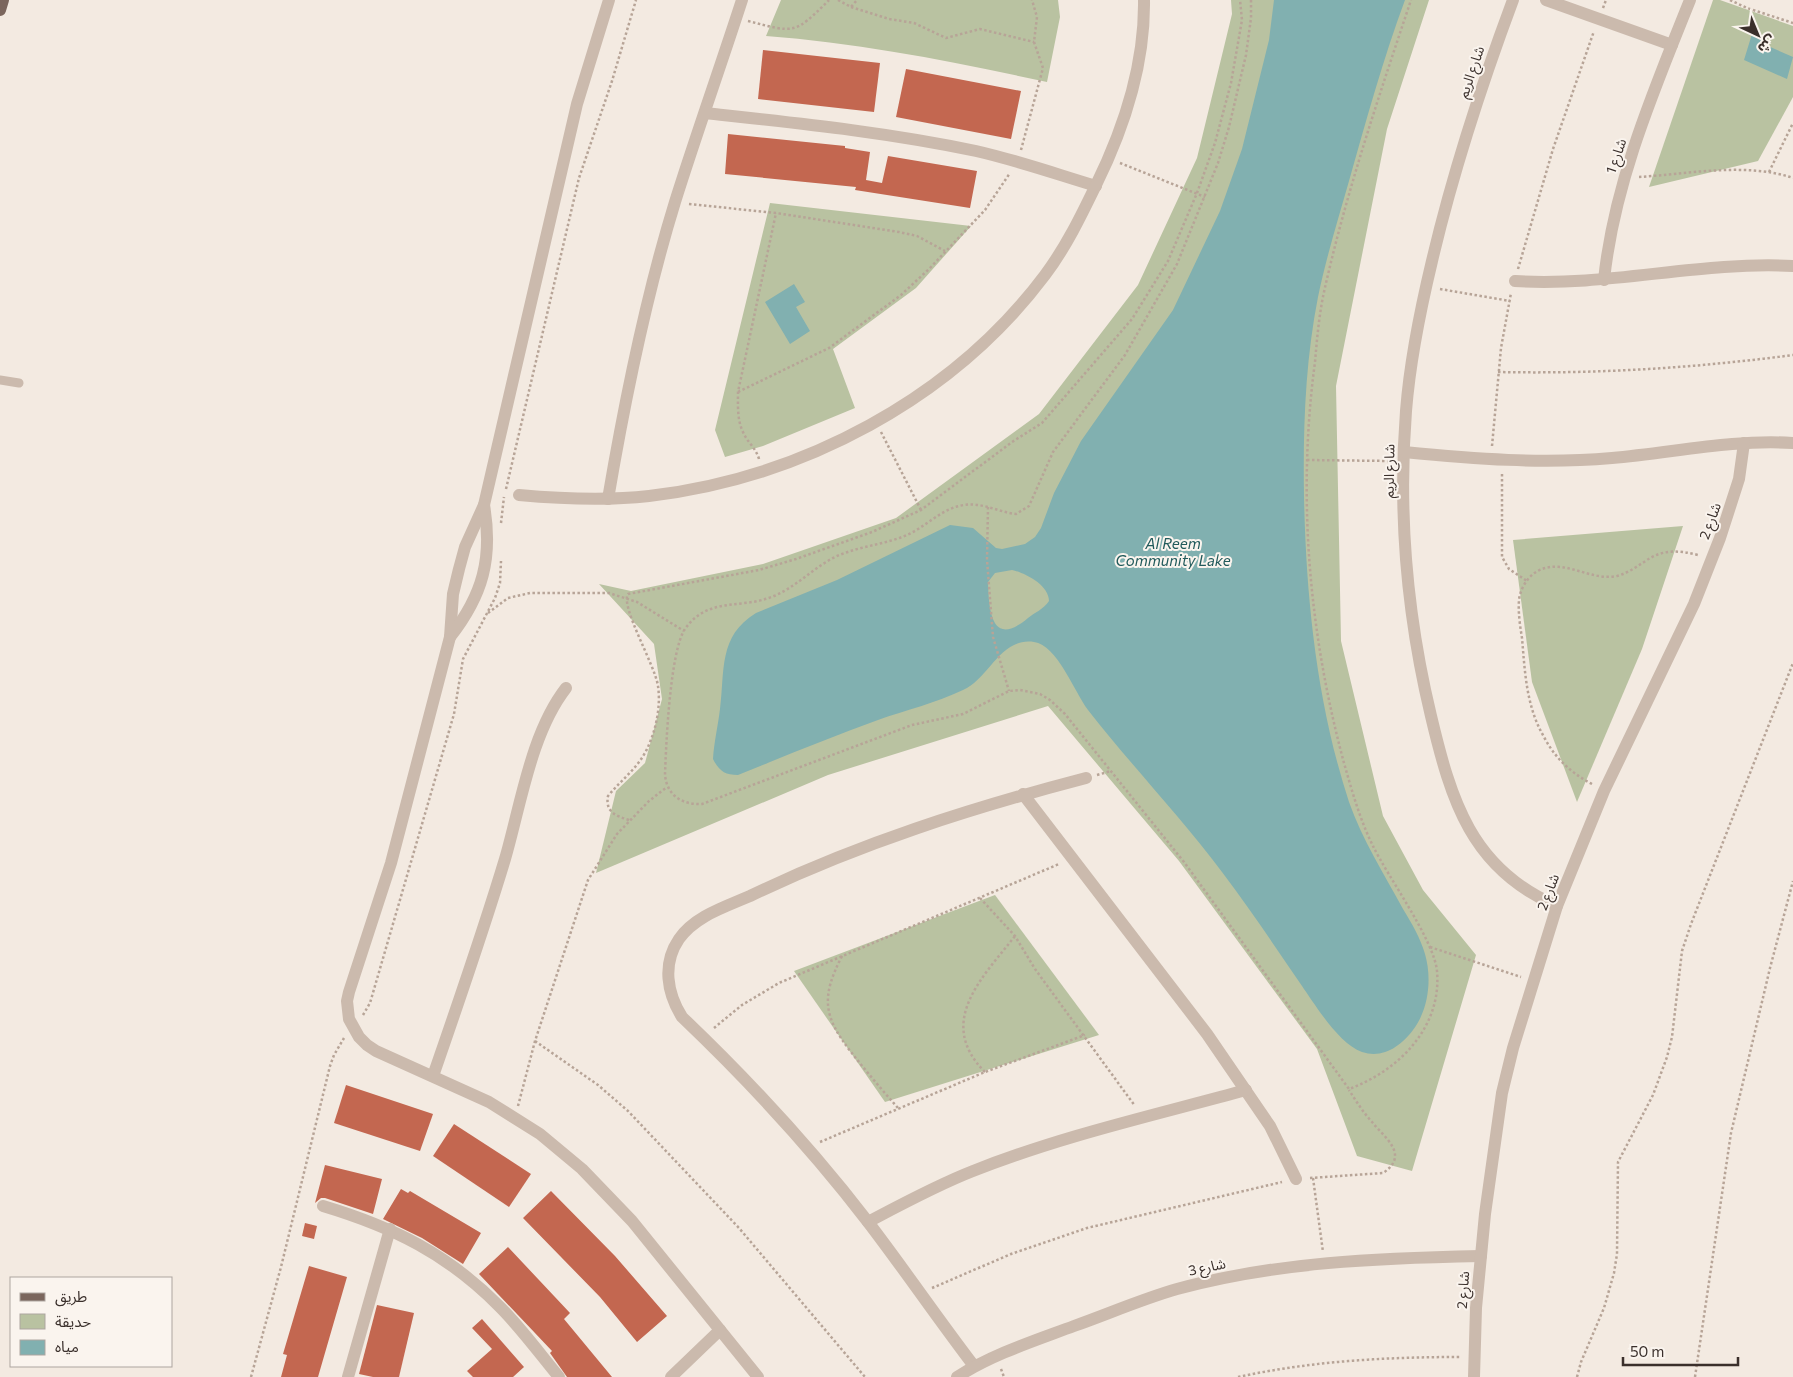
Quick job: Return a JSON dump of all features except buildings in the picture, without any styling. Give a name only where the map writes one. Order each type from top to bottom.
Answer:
[{"type":"main road","points":[[0,10],[2,0]]},
{"type":"street","points":[[609,0],[577,104],[484,505],[465,547],[459,569],[454,594],[450,638],[391,863],[347,1001],[349,1019],[359,1037],[376,1051],[474,1094],[515,1117],[562,1151],[602,1188],[632,1221],[758,1377]]},
{"type":"street","points":[[608,499],[637,350],[675,203],[742,0]]},
{"type":"street","points":[[519,495],[569,499],[608,499],[686,491],[763,471],[799,458],[876,422],[954,369],[1014,312],[1046,273],[1065,245],[1096,186],[1109,159],[1133,87],[1141,47],[1144,0]]},
{"type":"street","name":"شارع الريم","points":[[1513,0],[1470,122],[1426,286],[1410,372],[1404,457],[1404,543],[1409,597],[1424,689],[1450,790],[1462,818],[1488,857],[1522,888],[1557,906]]},
{"type":"street","points":[[1546,0],[1672,45]]},
{"type":"street","name":"شارع 1","points":[[1604,280],[1611,229],[1625,178],[1690,0]]},
{"type":"street","points":[[705,113],[891,135],[1017,161],[1096,186]]},
{"type":"street","points":[[1515,281],[1561,283],[1604,280],[1713,267],[1793,266]]},
{"type":"street","points":[[1404,457],[1557,461],[1629,457],[1744,443],[1793,443]]},
{"type":"street","name":"شارع 2","points":[[1474,1377],[1481,1256],[1502,1093],[1534,981],[1557,906],[1604,791],[1694,604],[1712,558],[1735,496],[1744,443]]},
{"type":"street","points":[[450,638],[469,612],[484,575],[488,532],[484,505]]},
{"type":"street","points":[[433,1076],[498,881],[537,740],[549,713],[566,688]]},
{"type":"street","points":[[974,1366],[868,1222],[756,1092],[682,1017],[673,1003],[668,987],[668,970],[671,954],[679,940],[690,927],[703,918],[830,860],[922,825],[1024,794],[1086,778]]},
{"type":"street","points":[[1024,794],[1184,1000],[1270,1126],[1296,1179]]},
{"type":"street","points":[[868,1222],[972,1171],[1053,1143],[1246,1090]]},
{"type":"street","points":[[323,1206],[390,1229],[428,1249],[476,1284],[501,1308],[559,1377]]},
{"type":"street","points":[[348,1377],[390,1229]]},
{"type":"street","name":"شارع 3","points":[[957,1377],[974,1366],[1030,1342],[1177,1289],[1260,1272],[1324,1263],[1397,1258],[1481,1256]]},
{"type":"street","points":[[671,1377],[720,1330]]},
{"type":"lane","points":[[0,380],[19,383]]},
{"type":"path","points":[[736,18],[787,30],[803,26],[829,0]]},
{"type":"path","points":[[838,0],[851,7],[890,19],[914,23],[946,38],[980,29],[1034,42]]},
{"type":"path","points":[[851,7],[857,0]]},
{"type":"path","points":[[738,392],[829,348],[917,282],[985,210],[1017,161],[1043,75],[1042,62],[1034,42],[1037,17],[1032,0]]},
{"type":"path","points":[[626,597],[628,594],[759,570],[872,532],[921,510],[1012,442],[1042,424],[1132,319],[1168,261],[1214,143],[1231,83],[1242,20],[1240,0]]},
{"type":"path","points":[[919,1293],[1011,1254],[1087,1228],[1296,1179],[1383,1173],[1394,1161],[1393,1145],[1366,1115],[1184,862],[1062,710],[1040,694],[1009,690],[964,714],[912,725],[702,804],[682,801],[673,795],[667,787],[665,775],[676,650],[684,631],[706,610],[715,606],[741,605],[773,597],[788,590],[834,558],[865,546],[908,534],[952,508],[964,505],[988,506],[1016,514],[1029,506],[1038,482],[1053,452],[1106,384],[1144,326],[1177,264],[1205,197],[1238,95],[1246,55],[1251,18],[1251,0]]},
{"type":"path","points":[[1349,1090],[1371,1081],[1390,1069],[1407,1054],[1420,1035],[1430,1015],[1436,993],[1437,970],[1430,947],[1372,845],[1344,764],[1323,679],[1317,634],[1306,504],[1309,404],[1324,295],[1369,130],[1411,0]]},
{"type":"path","points":[[1730,0],[1747,8],[1793,22]]},
{"type":"path","points":[[1769,172],[1793,123]]},
{"type":"path","points":[[1109,159],[1205,197]]},
{"type":"path","points":[[1625,178],[1748,170],[1769,172],[1793,178]]},
{"type":"path","points":[[675,203],[776,213],[899,232],[917,236],[945,252]]},
{"type":"path","points":[[763,471],[756,450],[743,432],[738,410],[738,392],[776,213]]},
{"type":"path","points":[[1426,286],[1510,301]]},
{"type":"path","points":[[1498,372],[1562,373],[1657,369],[1793,355]]},
{"type":"path","points":[[876,422],[921,510]]},
{"type":"path","points":[[1307,460],[1404,457]]},
{"type":"path","points":[[988,506],[987,560],[993,637],[1009,690]]},
{"type":"path","points":[[1604,791],[1577,777],[1565,765],[1549,745],[1536,723],[1527,690],[1519,608],[1522,589],[1532,575],[1548,568],[1565,567],[1592,576],[1610,577],[1628,572],[1650,558],[1666,552],[1683,551],[1712,558]]},
{"type":"path","points":[[485,616],[508,598],[530,593],[609,594],[626,597],[684,631]]},
{"type":"path","points":[[626,597],[627,610],[653,665],[658,686],[659,708],[647,750],[635,769],[608,796],[608,809],[613,814],[630,820]]},
{"type":"path","points":[[1577,1377],[1581,1362],[1604,1308],[1614,1273],[1618,1162],[1644,1114],[1660,1076],[1672,1036],[1677,979],[1688,933],[1793,662]]},
{"type":"path","points":[[515,1117],[535,1040],[588,880],[606,848],[630,820],[667,787]]},
{"type":"path","points":[[704,1038],[726,1018],[760,993],[1073,858]]},
{"type":"path","points":[[1695,1377],[1731,1133],[1770,968],[1793,881]]},
{"type":"path","points":[[980,898],[1015,936],[1035,969],[1085,1034],[1143,1118]]},
{"type":"path","points":[[985,1072],[975,1062],[967,1045],[964,1026],[966,1008],[972,990],[1015,936]]},
{"type":"path","points":[[1430,947],[1534,981]]},
{"type":"path","points":[[842,956],[832,976],[829,990],[828,1006],[831,1022],[838,1037],[898,1108]]},
{"type":"path","points":[[806,1148],[985,1072],[1085,1034]]},
{"type":"path","points":[[535,1040],[598,1085],[628,1111],[739,1228],[865,1377]]},
{"type":"path","points":[[1313,1178],[1324,1263]]},
{"type":"path","points":[[1238,1377],[1332,1361],[1397,1357],[1475,1358]]},
{"type":"green space","points":[[781,0],[1058,0],[1060,17],[1047,82],[872,48],[766,36]]},
{"type":"green space","name":"Al Reem Community Lake","points":[[1231,0],[1429,0],[1387,129],[1336,386],[1341,641],[1383,816],[1423,890],[1476,955],[1412,1171],[1357,1156],[1317,1049],[1179,861],[1048,706],[828,775],[596,873],[616,791],[645,763],[662,699],[654,644],[599,584],[631,591],[763,564],[896,518],[1039,414],[1138,285],[1197,158],[1232,14]]},
{"type":"green space","points":[[1713,0],[1720,0],[1793,26],[1793,97],[1758,161],[1649,187]]},
{"type":"green space","points":[[770,203],[971,226],[916,288],[833,349],[855,408],[763,446],[725,457],[715,430]]},
{"type":"green space","points":[[1683,526],[1642,649],[1577,802],[1532,682],[1513,540]]},
{"type":"green space","points":[[995,895],[1099,1035],[885,1102],[794,971]]},
{"type":"water","name":"Al Reem Community Lake","points":[[1274,0],[1405,0],[1375,90],[1321,282],[1310,347],[1304,446],[1307,573],[1315,651],[1321,689],[1338,765],[1354,816],[1413,925],[1427,963],[1428,993],[1423,1013],[1413,1030],[1403,1041],[1391,1050],[1377,1054],[1362,1052],[1353,1048],[1329,1024],[1222,872],[1088,710],[1058,660],[1042,645],[1034,642],[1022,642],[1012,646],[981,677],[953,695],[860,726],[738,775],[723,771],[713,759],[724,668],[729,643],[735,632],[744,622],[756,613],[837,580],[950,525],[973,528],[996,548],[1002,549],[1025,544],[1035,537],[1041,528],[1054,493],[1081,441],[1173,310],[1220,211],[1242,149],[1269,40]],"holes":[[[1012,570],[1041,585],[1048,595],[1049,601],[1042,609],[1016,627],[999,628],[991,614],[988,582],[995,573]]]},
{"type":"water","points":[[1752,34],[1770,41],[1768,46],[1793,57],[1787,79],[1744,60]]},
{"type":"water","points":[[794,284],[805,302],[796,307],[810,331],[790,344],[765,302]]}]
